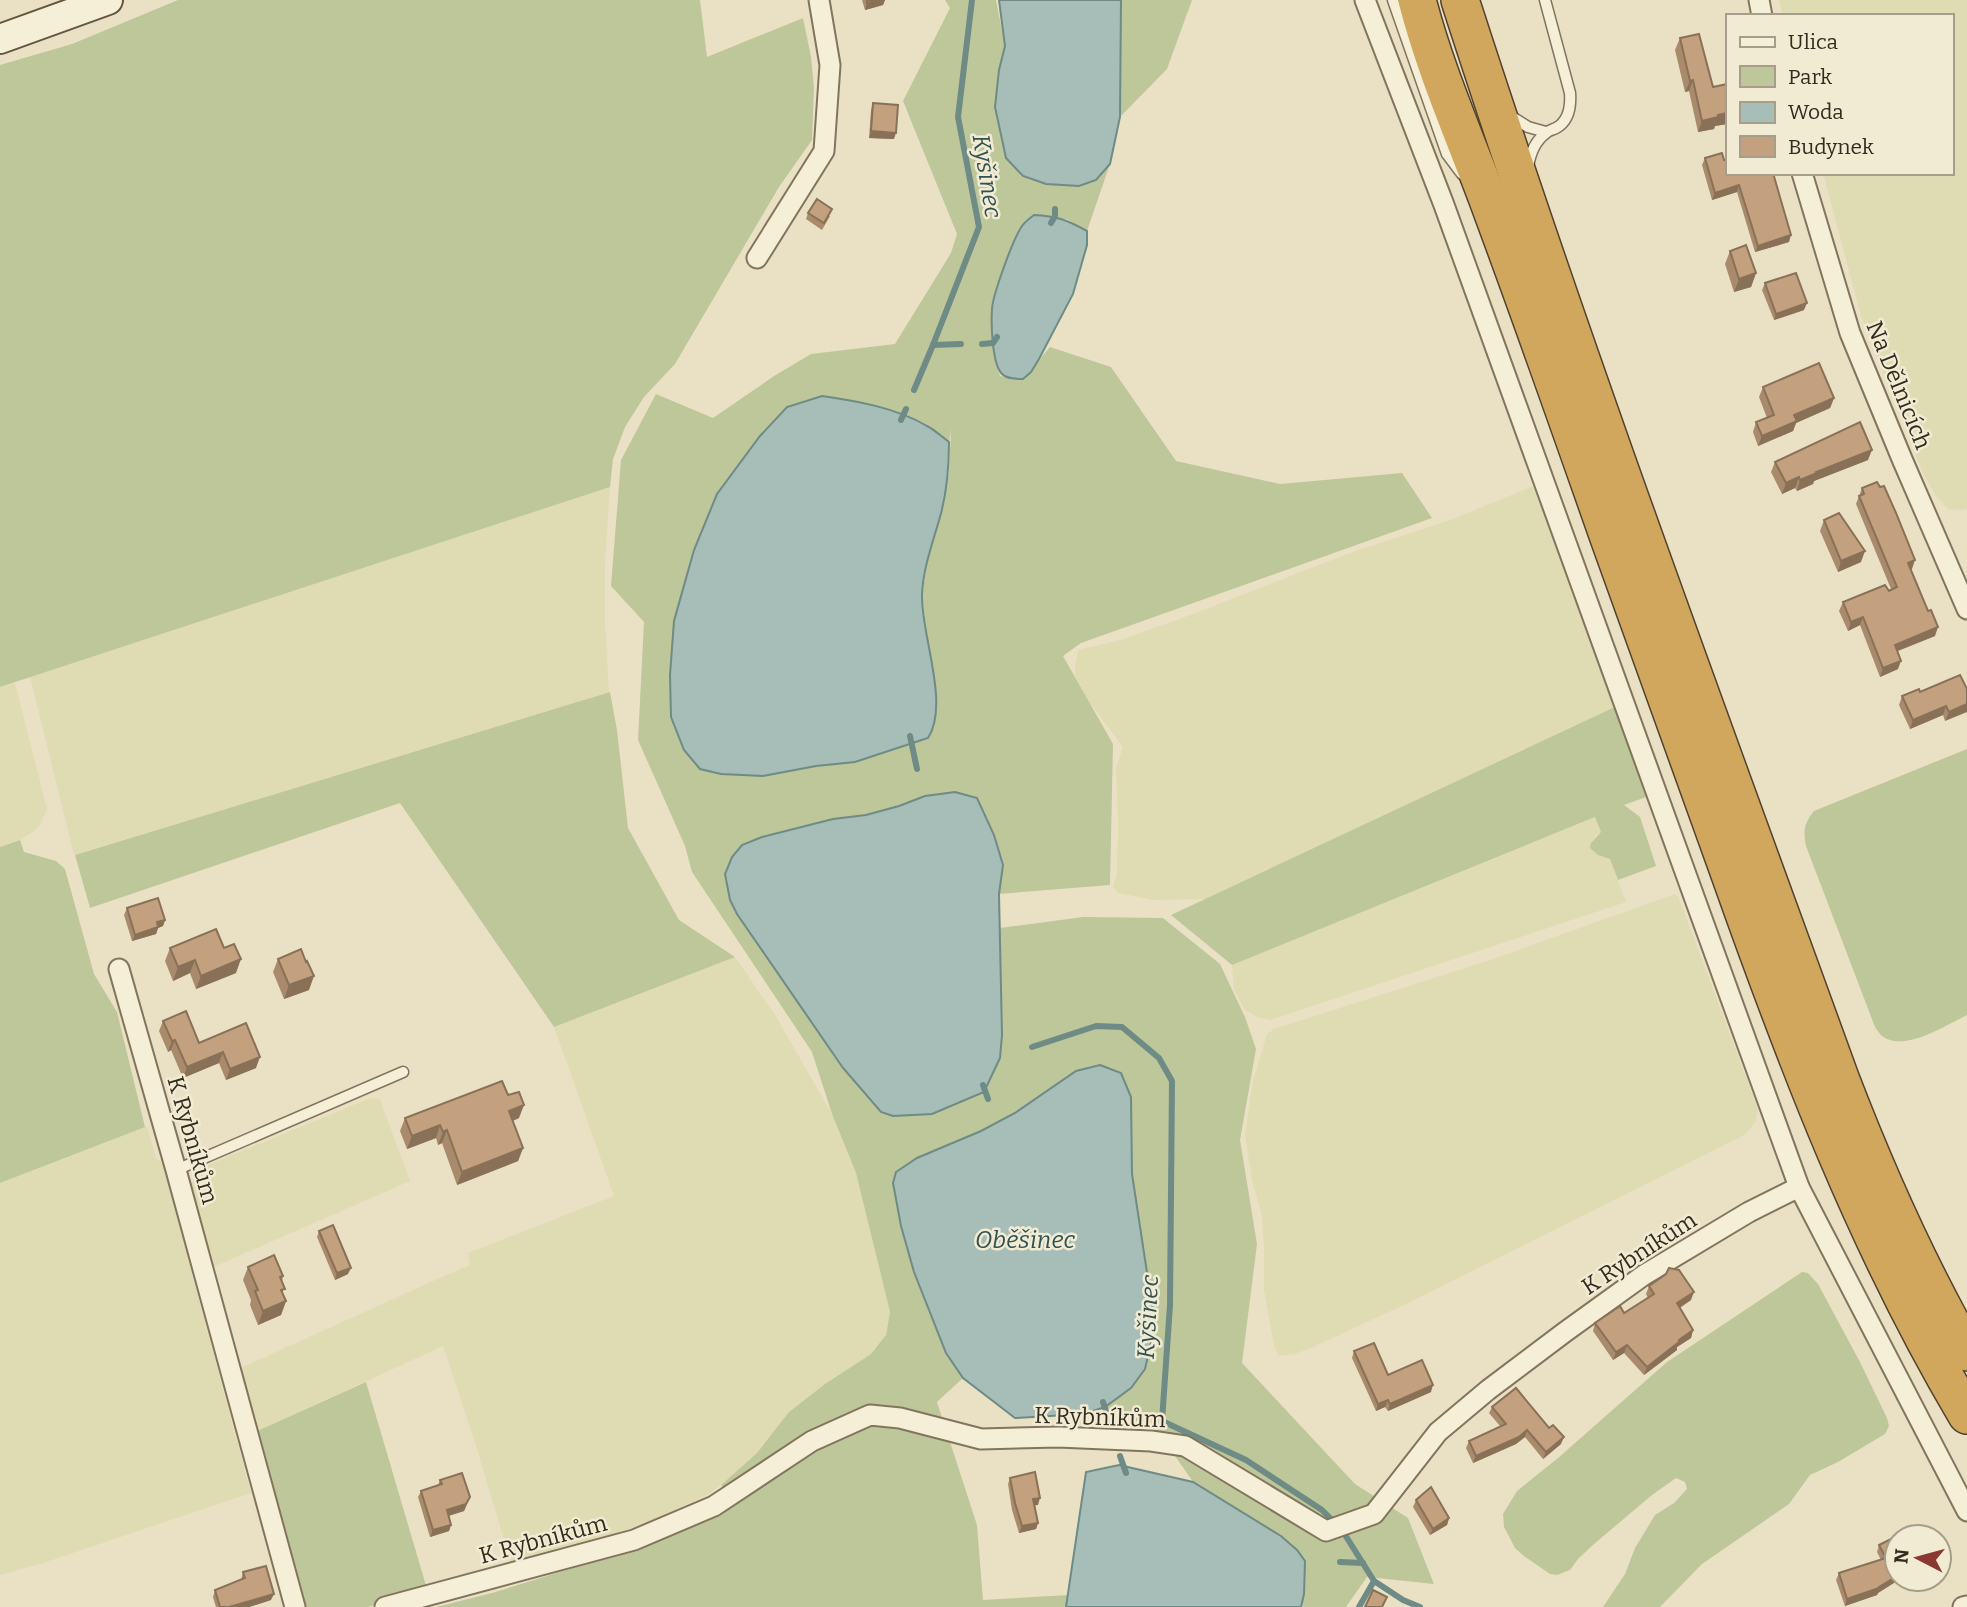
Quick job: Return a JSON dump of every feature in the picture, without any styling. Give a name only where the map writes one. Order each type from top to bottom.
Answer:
[{"type":"highway","points":[[1417,0],[1425,32],[1495,217],[1815,1105],[1896,1287],[1967,1415]]},
{"type":"highway","points":[[1460,0],[1607,433],[1840,1078],[1865,1143],[1917,1257],[1967,1352]]},
{"type":"street","points":[[0,39],[108,0]]},
{"type":"street","points":[[757,258],[824,150],[830,65],[819,0]]},
{"type":"street","points":[[1365,0],[1444,205],[1799,1187],[1967,1511]]},
{"type":"street","name":"Na Dělnicích","points":[[1803,175],[1850,332],[1967,609]]},
{"type":"street","name":"K Rybníkům","points":[[119,970],[295,1607]]},
{"type":"street","name":"K Rybníkům","points":[[385,1607],[634,1540],[713,1506],[813,1441],[870,1415],[900,1418],[981,1439],[1058,1437],[1151,1441],[1185,1446],[1327,1530],[1374,1514],[1438,1432],[1488,1390],[1644,1275],[1749,1212],[1799,1187]]},
{"type":"lane","points":[[1393,0],[1447,154],[1495,217]]},
{"type":"lane","points":[[1489,88],[1498,105],[1512,118],[1528,127],[1546,132],[1558,128],[1567,117],[1571,106],[1570,93],[1545,0]]},
{"type":"lane","points":[[1529,205],[1526,174],[1530,156],[1546,132]]},
{"type":"lane","points":[[176,1170],[403,1072]]},
{"type":"shaded area","points":[[1779,0],[1967,0],[1967,509],[1948,509],[1936,496],[1923,473],[1861,316],[1824,175],[1953,175],[1953,14],[1782,14]]},
{"type":"shaded area","points":[[1533,486],[1617,706],[1206,899],[1153,900],[1119,893],[1113,887],[1117,874],[1116,768],[1123,747],[1087,699],[1075,676],[1078,650],[1120,640],[1185,617],[1350,553],[1453,519]]},
{"type":"shaded area","points":[[610,487],[605,562],[609,692],[74,855],[30,677]]},
{"type":"shaded area","points":[[15,683],[47,809],[39,826],[31,833],[0,847],[0,687]]},
{"type":"shaded area","points":[[1596,817],[1601,833],[1596,835],[1591,843],[1610,859],[1626,902],[1270,1020],[1245,1010],[1234,990],[1232,965]]},
{"type":"shaded area","points":[[1675,894],[1758,1109],[1755,1123],[1743,1136],[1406,1304],[1313,1347],[1295,1354],[1279,1356],[1274,1345],[1264,1290],[1261,1212],[1252,1181],[1245,1135],[1253,1081],[1267,1034],[1274,1029],[1490,960]]},
{"type":"shaded area","points":[[735,957],[775,1015],[832,1114],[856,1173],[890,1313],[885,1337],[871,1354],[789,1412],[757,1453],[711,1493],[655,1519],[563,1553],[512,1567],[443,1346],[255,1432],[241,1368],[470,1265],[468,1253],[614,1196],[554,1027]]},
{"type":"shaded area","points":[[370,1098],[380,1100],[410,1181],[211,1268],[189,1186],[203,1167]]},
{"type":"shaded area","points":[[147,1126],[156,1159],[162,1162],[251,1493],[0,1575],[0,1183]]},
{"type":"green space","points":[[178,0],[700,0],[707,57],[803,18],[814,87],[812,140],[779,187],[675,364],[644,397],[625,427],[613,459],[610,487],[0,687],[0,65],[72,44]]},
{"type":"green space","points":[[945,0],[996,0],[1005,46],[1001,60],[1046,184],[1088,182],[1110,164],[1087,231],[1066,219],[1022,226],[993,300],[992,335],[1000,376],[1025,375],[1050,347],[1111,367],[1176,461],[1280,484],[1402,473],[1432,518],[1081,643],[1063,656],[1113,744],[1110,885],[999,894],[1003,865],[994,834],[977,798],[899,806],[866,815],[833,819],[762,837],[742,845],[730,900],[843,1068],[881,1112],[965,1099],[984,1091],[1002,1035],[1000,928],[1083,917],[1163,918],[1220,964],[1245,1017],[1256,1049],[1240,1140],[1257,1244],[1242,1363],[1355,1484],[1408,1518],[1434,1584],[1367,1577],[1346,1607],[1301,1607],[1303,1605],[1281,1535],[1193,1482],[1158,1431],[1105,1407],[1131,1388],[1155,1325],[1132,1174],[1131,1097],[1076,1071],[1015,1113],[981,1131],[917,1158],[893,1183],[919,1284],[938,1332],[963,1378],[937,1402],[977,1525],[983,1600],[1068,1595],[1066,1607],[436,1607],[492,1593],[656,1542],[737,1503],[721,1485],[757,1453],[789,1412],[871,1354],[886,1335],[890,1312],[856,1173],[832,1114],[812,1052],[692,872],[685,846],[638,740],[644,622],[611,586],[621,460],[656,394],[713,418],[811,354],[895,344],[951,253],[957,234],[903,101],[950,8]],"holes":[[[822,396],[867,403],[930,428],[949,442],[951,429],[949,473],[940,516],[930,544],[922,596],[937,709],[928,738],[855,762],[816,766],[671,717],[670,675],[674,621],[694,550],[717,494],[760,436],[787,407]]]},
{"type":"green space","points":[[1121,0],[1192,0],[1167,69],[1120,117]]},
{"type":"green space","points":[[610,692],[628,828],[679,920],[735,957],[554,1027],[400,803],[90,908],[75,855]]},
{"type":"green space","points":[[1617,706],[1649,796],[1624,805],[1640,817],[1656,866],[1618,880],[1610,859],[1598,855],[1590,848],[1601,832],[1595,817],[1232,965],[1171,915]]},
{"type":"green space","points":[[1967,749],[1967,1015],[1925,1036],[1902,1041],[1891,1040],[1882,1036],[1875,1027],[1806,846],[1805,827],[1814,811]]},
{"type":"green space","points":[[20,840],[24,852],[56,861],[65,869],[94,974],[117,1012],[145,1127],[0,1183],[0,847]]},
{"type":"green space","points":[[1802,1272],[1808,1273],[1818,1284],[1860,1362],[1887,1418],[1889,1426],[1885,1434],[1810,1475],[1789,1504],[1702,1564],[1660,1607],[1603,1607],[1625,1574],[1635,1548],[1655,1515],[1674,1503],[1687,1489],[1685,1482],[1676,1478],[1594,1544],[1570,1570],[1557,1575],[1550,1574],[1515,1548],[1504,1527],[1503,1514],[1517,1491],[1667,1362]]},
{"type":"green space","points":[[366,1382],[427,1589],[368,1607],[303,1607],[255,1432]]},
{"type":"water","points":[[999,0],[1121,0],[1120,117],[1110,164],[1096,180],[1079,186],[1046,184],[1023,176],[1006,158],[995,107],[1005,46]]},
{"type":"water","points":[[1034,215],[1062,219],[1087,231],[1087,245],[1073,294],[1039,359],[1023,379],[1012,378],[1002,374],[996,362],[992,309],[1014,242],[1022,226]]},
{"type":"water","points":[[822,396],[903,414],[949,442],[944,498],[926,565],[922,595],[936,688],[934,724],[928,738],[855,762],[763,776],[721,774],[700,769],[684,750],[671,717],[670,675],[674,621],[694,550],[717,494],[760,436],[787,407]]},
{"type":"water","points":[[955,792],[977,798],[994,835],[1003,865],[999,894],[1002,1035],[1000,1058],[984,1092],[932,1114],[893,1116],[881,1112],[843,1068],[737,914],[730,900],[725,874],[732,857],[742,845],[762,837],[833,819],[866,815],[925,796]]},
{"type":"water","name":"Oběšinec","points":[[1100,1065],[1121,1073],[1131,1097],[1132,1174],[1155,1325],[1145,1369],[1131,1388],[1105,1407],[1084,1414],[1015,1418],[963,1378],[946,1353],[914,1272],[893,1183],[896,1172],[917,1158],[981,1131],[1015,1113],[1076,1071]]},
{"type":"water","points":[[1119,1465],[1193,1482],[1281,1536],[1305,1561],[1301,1607],[1066,1607],[1086,1472]]},
{"type":"building","points":[[1699,34],[1713,87],[1726,84],[1726,113],[1702,121],[1680,38]]},
{"type":"building","points":[[873,103],[898,105],[896,133],[871,131]]},
{"type":"building","points":[[1722,153],[1726,160],[1726,175],[1774,175],[1791,235],[1758,246],[1739,185],[1715,193],[1705,158]]},
{"type":"building","points":[[817,199],[832,209],[824,223],[808,213]]},
{"type":"building","points":[[1746,245],[1756,273],[1739,279],[1730,251]]},
{"type":"building","points":[[1796,273],[1807,303],[1776,314],[1765,283]]},
{"type":"building","points":[[1819,363],[1834,398],[1794,415],[1797,421],[1762,436],[1756,422],[1774,415],[1763,387]]},
{"type":"building","points":[[1860,422],[1872,450],[1800,480],[1799,477],[1786,483],[1775,462]]},
{"type":"building","points":[[1877,482],[1880,487],[1884,486],[1896,513],[1915,560],[1908,563],[1928,611],[1931,610],[1938,627],[1895,645],[1901,661],[1883,668],[1863,617],[1851,622],[1843,602],[1885,585],[1889,591],[1897,587],[1859,496],[1864,494],[1862,488]]},
{"type":"building","points":[[1839,513],[1865,551],[1841,561],[1824,520]]},
{"type":"building","points":[[1960,675],[1967,689],[1967,704],[1949,712],[1946,706],[1913,720],[1902,696],[1919,689],[1920,692]]},
{"type":"building","points":[[158,898],[165,920],[157,922],[158,927],[135,935],[127,908]]},
{"type":"building","points":[[216,929],[224,948],[234,944],[241,959],[201,976],[195,960],[178,967],[170,948]]},
{"type":"building","points":[[301,949],[314,976],[289,985],[278,959]]},
{"type":"building","points":[[186,1011],[199,1043],[246,1023],[260,1057],[230,1069],[223,1052],[187,1067],[163,1021]]},
{"type":"building","points":[[502,1081],[508,1095],[519,1092],[524,1105],[509,1111],[523,1148],[462,1172],[447,1130],[443,1132],[440,1125],[412,1136],[405,1118]]},
{"type":"building","points":[[333,1225],[351,1268],[337,1273],[319,1231]]},
{"type":"building","points":[[274,1255],[283,1276],[280,1277],[285,1289],[281,1290],[286,1301],[263,1311],[248,1267]]},
{"type":"building","points":[[1669,1268],[1679,1270],[1694,1292],[1677,1303],[1693,1330],[1647,1367],[1627,1345],[1616,1352],[1595,1323],[1620,1306],[1624,1313],[1654,1294],[1649,1286],[1666,1274]]},
{"type":"building","points":[[1374,1343],[1388,1375],[1422,1360],[1433,1385],[1390,1404],[1388,1400],[1378,1404],[1354,1351]]},
{"type":"building","points":[[1516,1388],[1549,1428],[1553,1425],[1564,1437],[1546,1452],[1527,1430],[1519,1437],[1476,1456],[1469,1441],[1506,1424],[1492,1407]]},
{"type":"building","points":[[1035,1472],[1040,1498],[1033,1499],[1038,1523],[1022,1526],[1010,1478]]},
{"type":"building","points":[[462,1473],[470,1497],[466,1504],[447,1510],[451,1525],[433,1530],[421,1491],[442,1484],[440,1480]]},
{"type":"building","points":[[1431,1487],[1449,1518],[1433,1529],[1416,1500]]},
{"type":"building","points":[[1883,1559],[1883,1585],[1847,1599],[1839,1573]]},
{"type":"building","points":[[266,1566],[274,1594],[229,1607],[220,1607],[215,1590],[245,1578],[243,1572]]},
{"type":"building","points":[[1373,1590],[1387,1597],[1382,1607],[1365,1607]]},
{"type":"waterway","name":"Kyšinec","points":[[914,390],[979,227],[958,117],[972,0]]},
{"type":"waterway","points":[[1051,223],[1055,209]]},
{"type":"waterway","points":[[982,344],[993,343],[997,337]]},
{"type":"waterway","points":[[933,345],[961,344]]},
{"type":"waterway","name":"Kyšinec","points":[[901,420],[906,409]]},
{"type":"waterway","name":"Kyšinec","points":[[910,736],[917,769]]},
{"type":"waterway","name":"Kyšinec","points":[[1032,1047],[1096,1026],[1122,1027],[1159,1058],[1172,1081],[1170,1305],[1162,1421],[1246,1460],[1322,1510],[1342,1530],[1374,1581],[1359,1607]]},
{"type":"waterway","points":[[983,1085],[988,1099]]},
{"type":"waterway","points":[[1103,1402],[1110,1423]]},
{"type":"waterway","points":[[1120,1456],[1126,1473]]},
{"type":"waterway","points":[[1340,1562],[1363,1563]]},
{"type":"waterway","points":[[1374,1581],[1403,1600],[1420,1607]]}]
